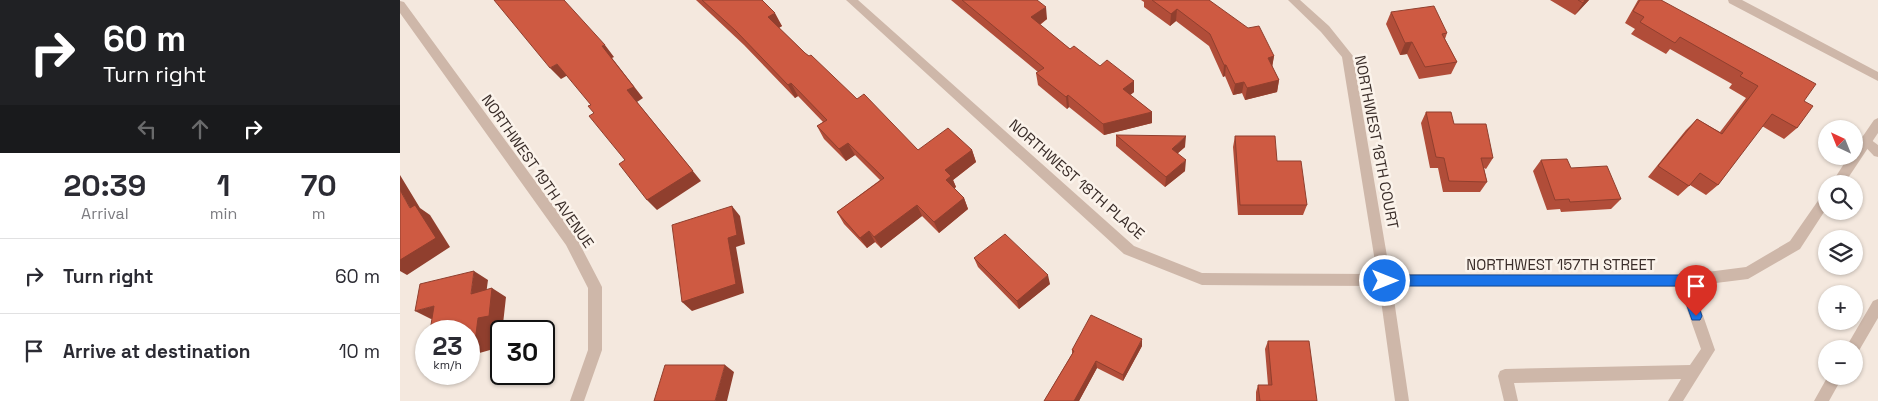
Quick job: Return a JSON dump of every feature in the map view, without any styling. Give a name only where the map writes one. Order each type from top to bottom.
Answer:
[{"type":"street","name":"NORTHWEST 18TH PLACE","points":[[852,0],[1130,250],[1202,279],[1385,281]]},
{"type":"street","name":"NORTHWEST 18TH COURT","points":[[1293,0],[1324,29],[1347,56],[1385,281]]},
{"type":"street","points":[[1733,0],[1878,77]]},
{"type":"street","name":"NORTHWEST 19TH AVENUE","points":[[400,5],[571,241],[595,287],[595,350],[577,401]]},
{"type":"street","points":[[1843,175],[1878,123]]},
{"type":"street","points":[[1866,141],[1878,152]]},
{"type":"street","name":"NORTHWEST 157TH STREET","points":[[1385,281],[1684,281],[1748,274],[1795,245],[1818,211]]},
{"type":"street","points":[[1385,281],[1402,401]]},
{"type":"street","points":[[1675,401],[1708,350],[1684,281]]},
{"type":"street","points":[[1857,340],[1878,305]]},
{"type":"street","points":[[1511,401],[1506,376],[1694,372]]},
{"type":"street","points":[[1821,401],[1831,385]]},
{"type":"building","points":[[494,0],[564,0],[605,45],[602,46],[634,87],[627,90],[693,171],[647,200],[619,164],[625,160],[589,116],[594,113],[588,106],[591,105],[557,64],[550,68]]},
{"type":"building","points":[[702,0],[762,0],[775,13],[768,17],[805,53],[809,56],[811,55],[857,99],[864,94],[918,150],[948,128],[972,150],[945,170],[951,176],[946,180],[964,198],[934,222],[917,205],[874,237],[869,231],[860,238],[837,212],[884,178],[848,143],[839,149],[817,126],[827,120],[791,83],[788,85],[736,31]]},
{"type":"building","points":[[962,0],[1037,0],[1046,7],[1031,17],[1070,49],[1074,46],[1100,66],[1107,60],[1134,81],[1123,89],[1152,112],[1103,124],[1068,95],[1066,97],[1036,73],[1044,68]]},
{"type":"building","points":[[1152,0],[1209,0],[1248,28],[1259,26],[1274,56],[1268,58],[1279,80],[1247,88],[1244,82],[1235,84],[1210,34],[1177,9],[1171,14]]},
{"type":"building","points":[[1640,0],[1661,0],[1816,84],[1804,101],[1813,106],[1797,128],[1772,114],[1718,185],[1700,173],[1689,186],[1658,166],[1697,119],[1722,134],[1758,86],[1740,76],[1743,73],[1680,37],[1675,43],[1640,22],[1644,17],[1633,11]]},
{"type":"building","points":[[1434,6],[1447,33],[1442,34],[1457,62],[1425,67],[1412,42],[1405,43],[1391,12]]},
{"type":"building","points":[[1426,112],[1451,112],[1454,124],[1486,124],[1493,158],[1481,158],[1487,182],[1449,181],[1444,158],[1436,157]]},
{"type":"building","points":[[1116,135],[1186,136],[1172,149],[1186,160],[1166,177]]},
{"type":"building","points":[[1235,136],[1275,136],[1277,161],[1301,161],[1307,205],[1240,205]]},
{"type":"building","points":[[1567,159],[1571,168],[1607,166],[1621,199],[1570,202],[1569,199],[1555,200],[1541,160]]},
{"type":"building","points":[[400,190],[410,208],[415,205],[436,238],[400,260]]},
{"type":"building","points":[[732,206],[737,235],[728,238],[736,284],[682,302],[672,225]]},
{"type":"building","points":[[1005,234],[1048,275],[1017,301],[974,258]]},
{"type":"building","points":[[474,271],[471,294],[492,288],[489,316],[478,318],[478,320],[432,320],[434,306],[415,311],[420,284]]},
{"type":"building","points":[[1091,315],[1142,339],[1123,375],[1096,361],[1074,401],[1044,401],[1074,351],[1072,350]]},
{"type":"building","points":[[1268,341],[1309,341],[1317,401],[1260,401],[1258,385],[1272,385]]},
{"type":"building","points":[[665,365],[725,365],[715,401],[654,401]]},
{"type":"route","points":[[1385,281],[1684,281],[1696,316]]}]
